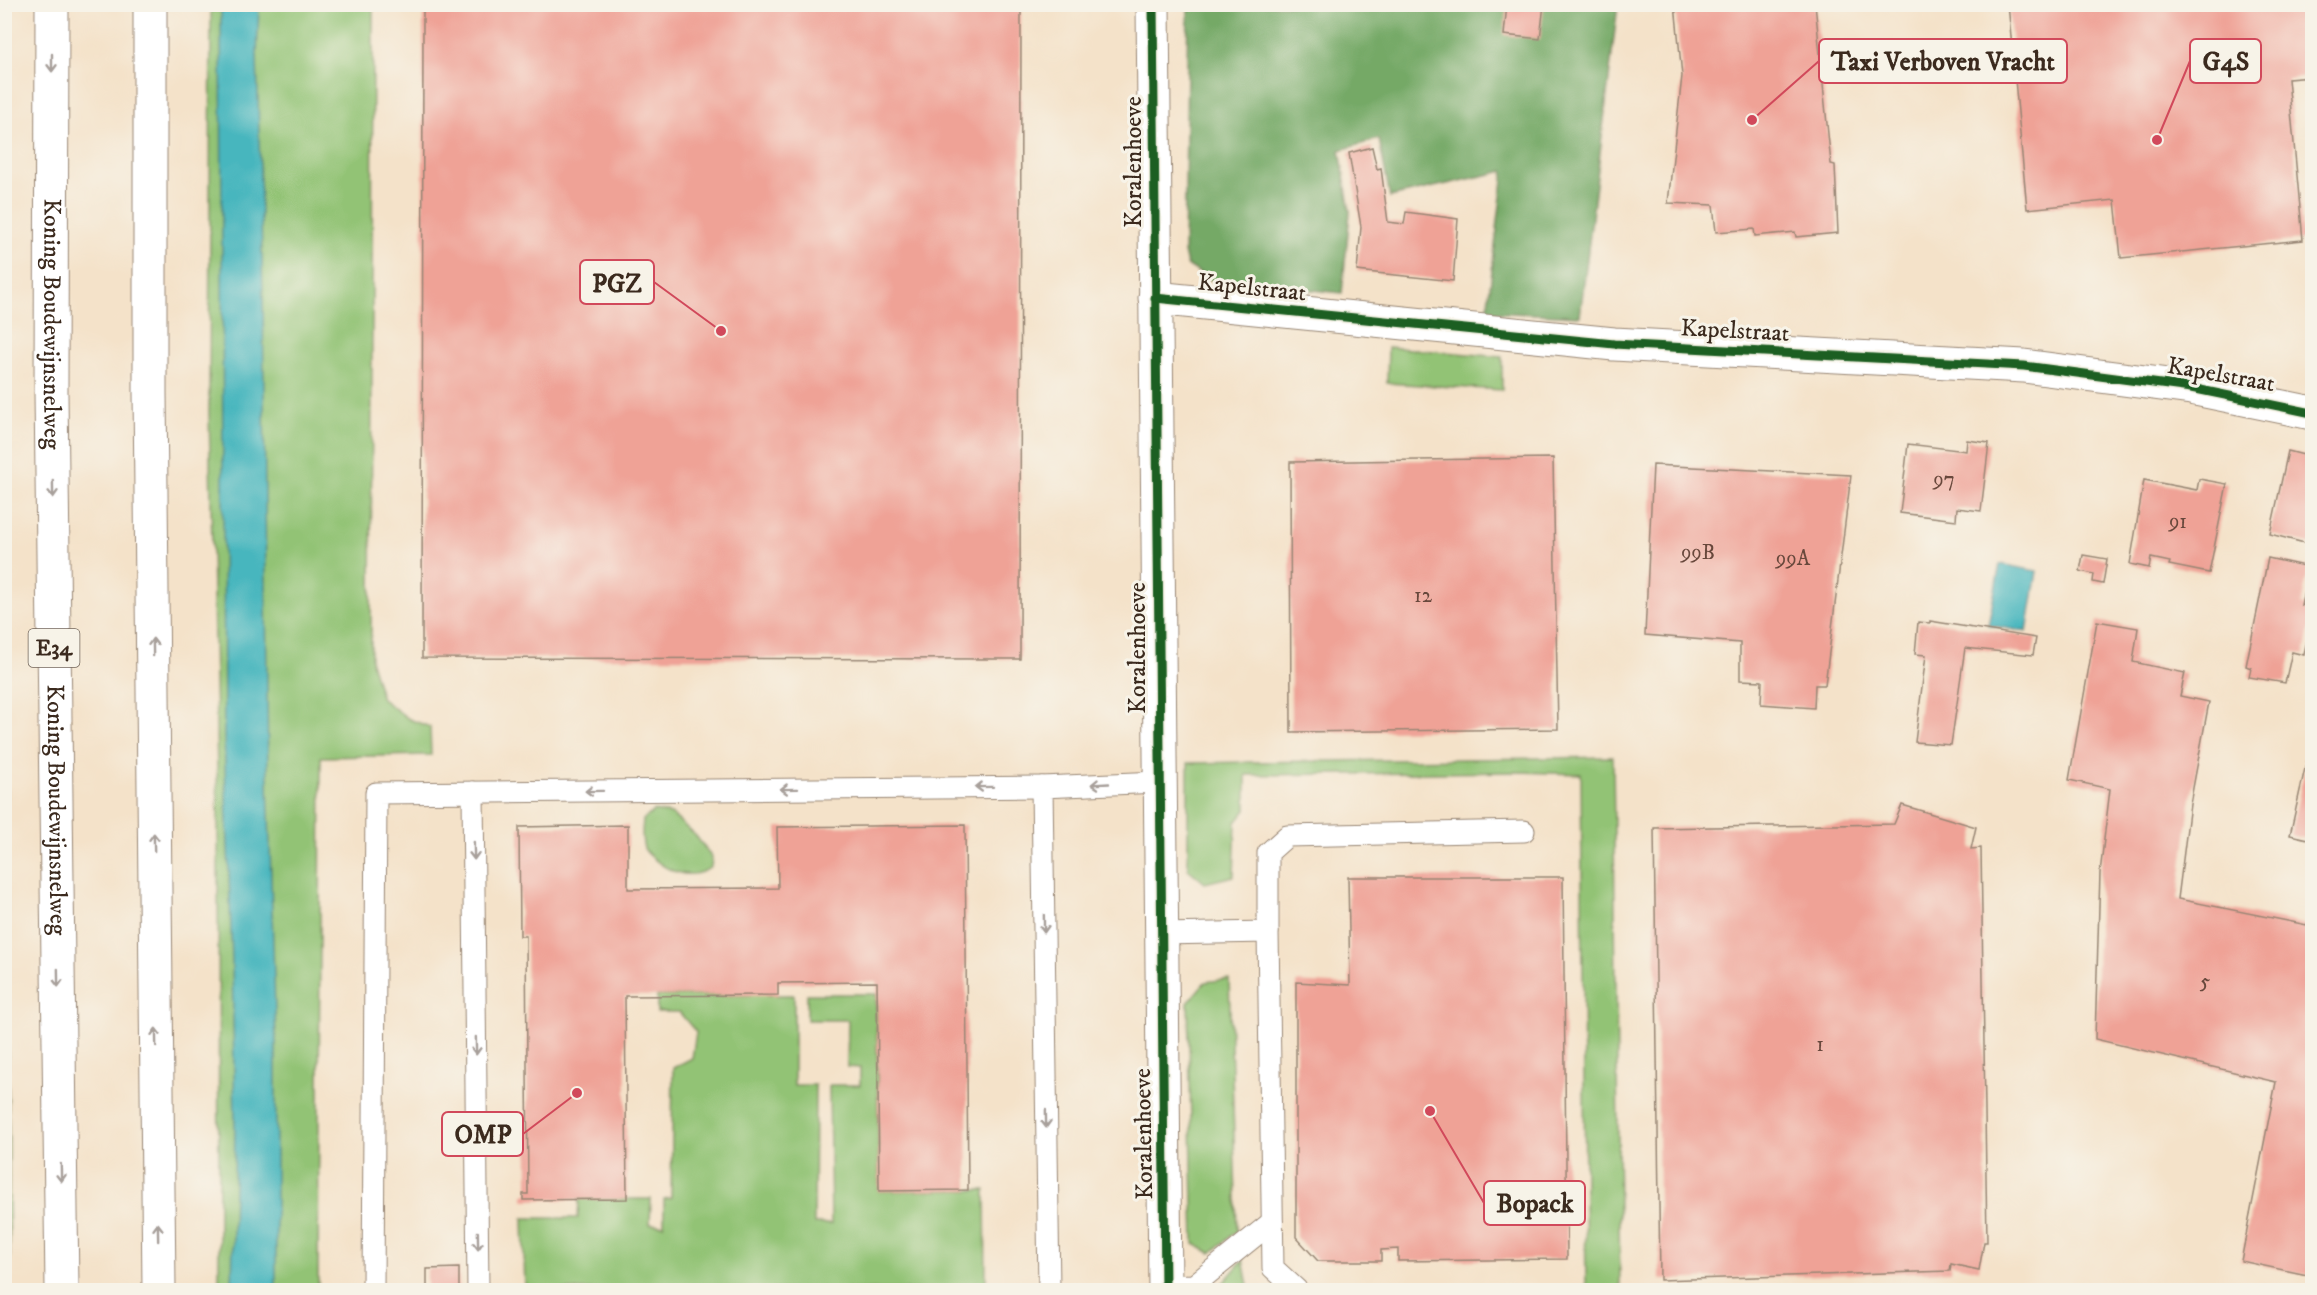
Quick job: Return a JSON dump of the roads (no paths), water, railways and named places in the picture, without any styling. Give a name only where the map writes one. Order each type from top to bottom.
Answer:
[{"type":"main road","name":"Koning Boudewijnsnelweg","points":[[52,4],[51,393],[62,1290]]},
{"type":"main road","points":[[150,4],[150,404],[159,1290]]},
{"type":"main road","name":"Koralenhoeve","points":[[1153,4],[1165,1288]]},
{"type":"main road","name":"Kapelstraat","points":[[1155,298],[1614,344],[2024,366],[2191,388],[2313,413]]},
{"type":"lane","points":[[373,1290],[376,793],[1042,787],[1159,782]]},
{"type":"lane","points":[[1042,787],[1048,1290]]},
{"type":"lane","points":[[473,792],[478,1290]]},
{"type":"lane","points":[[1297,1290],[1273,1268],[1268,853],[1287,836],[1524,831]]},
{"type":"lane","points":[[1161,934],[1268,932]]},
{"type":"lane","points":[[1165,1288],[1194,1285],[1272,1222]]},
{"type":"water","points":[[221,5],[259,5],[257,55],[263,294],[268,781],[276,1042],[276,1290],[232,1290],[235,1127],[224,735]]},
{"type":"water","points":[[2000,564],[2037,571],[2027,632],[1988,625]]},
{"type":"place","name":"Taxi Verboven Vracht","points":[[1752,120]]},
{"type":"place","name":"G4S","points":[[2157,140]]},
{"type":"place","name":"PGZ","points":[[721,331]]},
{"type":"place","name":"OMP","points":[[577,1093]]},
{"type":"place","name":"Bopack","points":[[1430,1111]]}]
